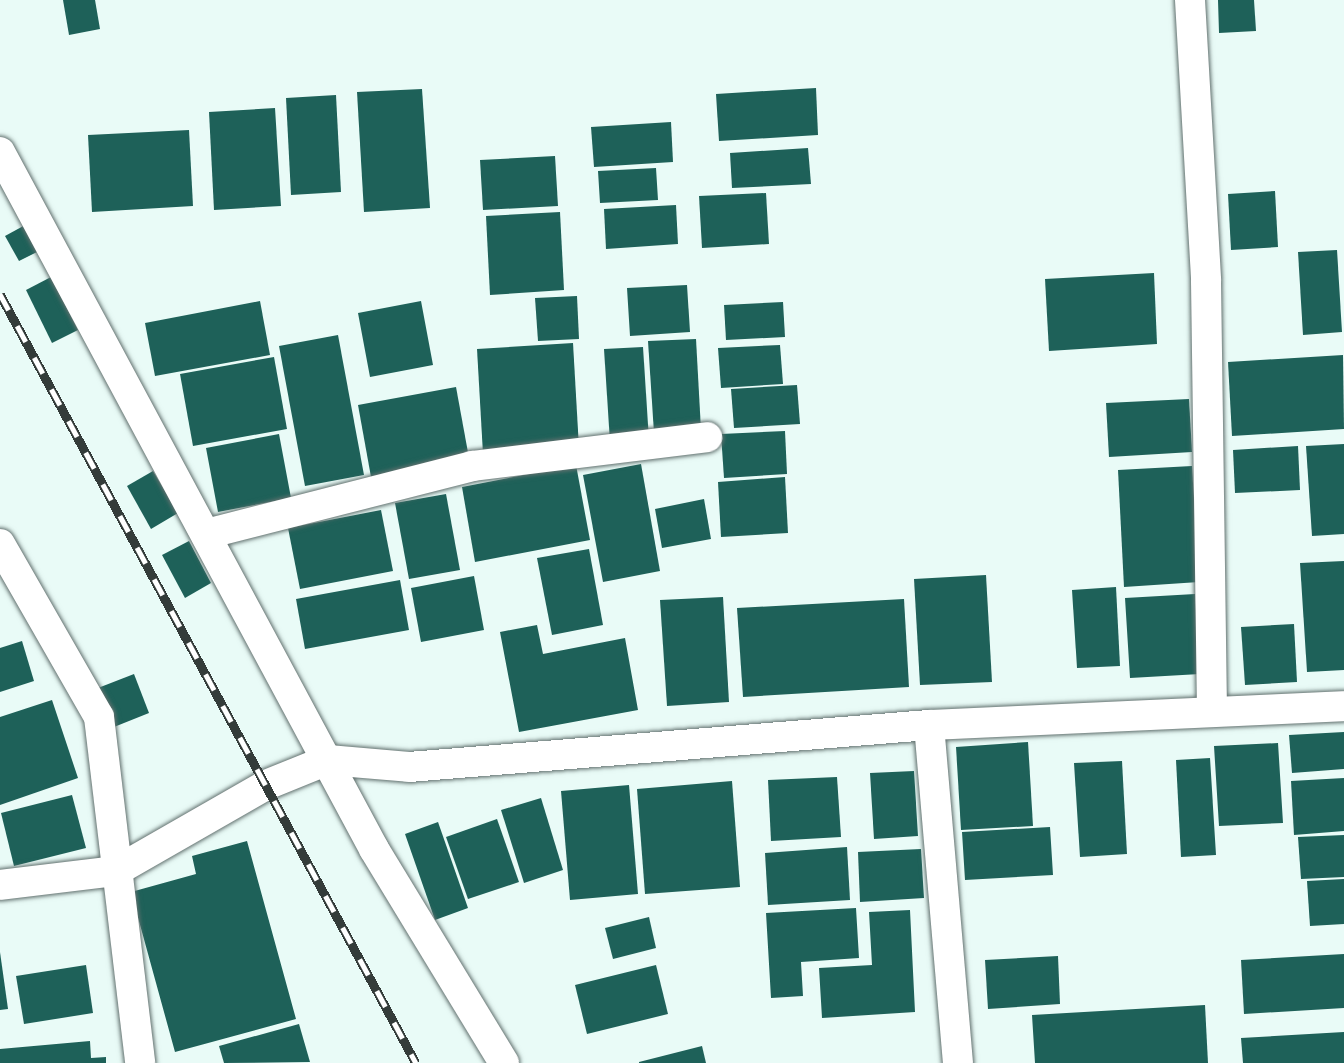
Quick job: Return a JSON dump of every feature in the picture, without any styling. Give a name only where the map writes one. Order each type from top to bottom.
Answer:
[{"type":"street","points":[[1190,0],[1206,281],[1212,712]]},
{"type":"street","points":[[0,152],[374,849],[504,1063]]},
{"type":"street","points":[[206,534],[472,466],[707,437]]},
{"type":"street","points":[[0,544],[99,717],[140,1063]]},
{"type":"street","points":[[0,885],[116,871],[266,785],[328,760],[409,767],[929,725],[1344,706]]},
{"type":"street","points":[[929,725],[958,1063]]},
{"type":"building","points":[[63,0],[95,0],[100,29],[69,35]]},
{"type":"building","points":[[1218,0],[1254,0],[1256,31],[1219,33]]},
{"type":"building","points":[[816,88],[818,135],[719,141],[716,94]]},
{"type":"building","points":[[422,89],[430,208],[364,212],[357,92]]},
{"type":"building","points":[[336,95],[341,192],[291,195],[286,98]]},
{"type":"building","points":[[275,108],[281,206],[214,210],[209,112]]},
{"type":"building","points":[[671,122],[673,162],[594,167],[591,127]]},
{"type":"building","points":[[189,130],[193,206],[92,212],[88,135]]},
{"type":"building","points":[[808,148],[811,184],[732,188],[730,153]]},
{"type":"building","points":[[555,156],[558,206],[483,210],[480,160]]},
{"type":"building","points":[[656,168],[658,200],[600,203],[598,171]]},
{"type":"building","points":[[1275,191],[1278,247],[1231,250],[1228,194]]},
{"type":"building","points":[[766,193],[769,244],[702,248],[699,196]]},
{"type":"building","points":[[676,205],[678,244],[606,249],[604,209]]},
{"type":"building","points":[[560,212],[564,290],[490,295],[486,216]]},
{"type":"building","points":[[27,224],[41,250],[19,261],[5,236]]},
{"type":"building","points":[[1337,250],[1342,332],[1303,335],[1298,252]]},
{"type":"building","points":[[1154,273],[1157,344],[1049,351],[1045,279]]},
{"type":"building","points":[[51,277],[78,330],[52,343],[26,290]]},
{"type":"building","points":[[687,285],[690,332],[630,336],[627,288]]},
{"type":"building","points":[[577,296],[579,339],[538,341],[535,298]]},
{"type":"building","points":[[260,301],[270,355],[155,376],[145,323]]},
{"type":"building","points":[[421,301],[433,365],[370,377],[358,313]]},
{"type":"building","points":[[783,302],[785,337],[726,340],[724,305]]},
{"type":"building","points":[[338,335],[364,475],[305,486],[279,346]]},
{"type":"building","points":[[696,339],[701,430],[654,433],[648,341]]},
{"type":"building","points":[[573,343],[579,448],[483,454],[477,349]]},
{"type":"building","points":[[780,345],[783,384],[721,388],[718,348]]},
{"type":"building","points":[[643,347],[649,440],[610,442],[604,349]]},
{"type":"building","points":[[1343,355],[1344,429],[1232,436],[1228,362]]},
{"type":"building","points":[[274,357],[287,429],[193,446],[180,374]]},
{"type":"building","points":[[797,385],[800,424],[734,428],[731,389]]},
{"type":"building","points":[[456,387],[469,458],[371,477],[358,405]]},
{"type":"building","points":[[1189,399],[1192,452],[1109,457],[1106,403]]},
{"type":"building","points":[[785,431],[787,474],[724,478],[721,434]]},
{"type":"building","points":[[279,434],[291,498],[218,512],[206,448]]},
{"type":"building","points":[[1344,444],[1344,534],[1312,536],[1306,446]]},
{"type":"building","points":[[1298,446],[1300,490],[1235,493],[1233,450]]},
{"type":"building","points":[[641,464],[660,571],[603,582],[583,475]]},
{"type":"building","points":[[576,465],[590,540],[475,562],[462,487]]},
{"type":"building","points":[[1192,466],[1199,582],[1124,587],[1118,470]]},
{"type":"building","points":[[153,471],[178,513],[151,529],[127,486]]},
{"type":"building","points":[[785,477],[788,533],[721,537],[718,482]]},
{"type":"building","points":[[446,494],[460,570],[409,579],[395,503]]},
{"type":"building","points":[[704,499],[711,539],[662,548],[655,509]]},
{"type":"building","points":[[381,510],[393,571],[300,589],[288,528]]},
{"type":"building","points":[[189,541],[211,583],[185,598],[162,555]]},
{"type":"building","points":[[589,549],[603,625],[552,635],[537,558]]},
{"type":"building","points":[[1344,561],[1344,670],[1307,672],[1300,563]]},
{"type":"building","points":[[986,575],[992,682],[920,685],[914,579]]},
{"type":"building","points":[[474,576],[484,630],[421,642],[411,588]]},
{"type":"building","points":[[400,580],[409,630],[305,649],[296,599]]},
{"type":"building","points":[[1116,587],[1120,666],[1077,668],[1072,590]]},
{"type":"building","points":[[1195,594],[1200,674],[1130,678],[1125,598]]},
{"type":"building","points":[[723,597],[729,702],[667,706],[660,600]]},
{"type":"building","points":[[904,599],[909,687],[743,697],[737,608]]},
{"type":"building","points":[[1294,624],[1297,682],[1245,685],[1241,627]]},
{"type":"building","points":[[537,625],[543,654],[625,638],[638,710],[519,732],[500,632]]},
{"type":"building","points":[[22,641],[34,681],[0,692],[0,648]]},
{"type":"building","points":[[134,674],[149,713],[114,727],[98,688]]},
{"type":"building","points":[[52,700],[78,778],[0,805],[0,717]]},
{"type":"building","points":[[1344,732],[1344,769],[1292,773],[1289,735]]},
{"type":"building","points":[[1028,742],[1033,826],[961,830],[956,747]]},
{"type":"building","points":[[1278,743],[1283,823],[1219,826],[1214,746]]},
{"type":"building","points":[[1210,758],[1216,855],[1181,857],[1176,760]]},
{"type":"building","points":[[1122,761],[1127,854],[1080,857],[1074,763]]},
{"type":"building","points":[[914,771],[918,836],[874,839],[870,773]]},
{"type":"building","points":[[837,777],[841,837],[771,841],[768,780]]},
{"type":"building","points":[[1344,778],[1344,831],[1294,835],[1291,781]]},
{"type":"building","points":[[732,781],[740,887],[645,894],[637,789]]},
{"type":"building","points":[[629,785],[638,894],[570,900],[561,791]]},
{"type":"building","points":[[72,795],[86,848],[14,866],[1,813]]},
{"type":"building","points":[[541,798],[563,870],[524,883],[501,810]]},
{"type":"building","points":[[497,819],[519,882],[468,899],[446,837]]},
{"type":"building","points":[[438,822],[468,908],[435,920],[405,834]]},
{"type":"building","points":[[1050,827],[1053,875],[965,880],[962,832]]},
{"type":"building","points":[[1344,835],[1344,877],[1301,879],[1298,837]]},
{"type":"building","points":[[247,841],[296,1019],[175,1052],[131,892],[196,874],[192,856]]},
{"type":"building","points":[[847,847],[850,900],[768,905],[765,853]]},
{"type":"building","points":[[921,849],[924,898],[860,902],[858,852]]},
{"type":"building","points":[[1344,879],[1344,924],[1310,926],[1307,881]]},
{"type":"building","points":[[856,908],[859,958],[801,962],[803,996],[771,998],[766,913]]},
{"type":"building","points":[[910,910],[915,1012],[822,1018],[819,968],[872,965],[869,912]]},
{"type":"building","points":[[649,917],[656,948],[613,959],[605,928]]},
{"type":"building","points":[[0,952],[8,1009],[0,1010]]},
{"type":"building","points":[[1344,954],[1344,1008],[1244,1014],[1241,960]]},
{"type":"building","points":[[1058,956],[1060,1004],[988,1009],[985,960]]},
{"type":"building","points":[[86,965],[93,1013],[24,1024],[16,976]]},
{"type":"building","points":[[656,965],[668,1014],[587,1034],[575,985]]},
{"type":"building","points":[[1205,1005],[1208,1063],[1035,1063],[1032,1015]]},
{"type":"building","points":[[299,1024],[310,1062],[224,1063],[219,1046]]},
{"type":"building","points":[[1344,1032],[1344,1063],[1243,1063],[1241,1038]]},
{"type":"building","points":[[90,1041],[91,1058],[106,1057],[106,1063],[0,1063],[0,1049]]},
{"type":"building","points":[[702,1046],[706,1063],[639,1063],[639,1062]]},
{"type":"railway","points":[[0,294],[416,1063]]}]
